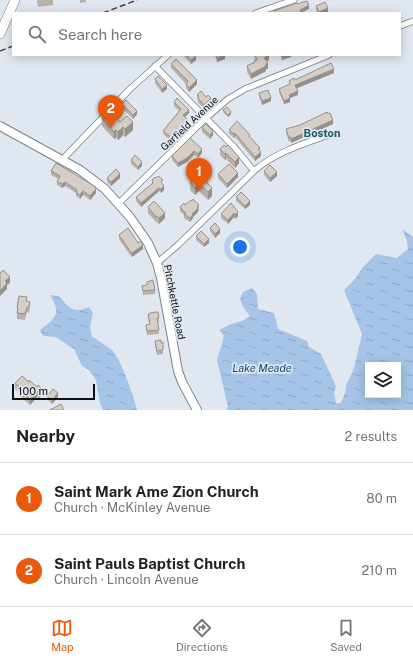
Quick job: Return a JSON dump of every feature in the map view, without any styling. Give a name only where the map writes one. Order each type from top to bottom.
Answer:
[{"type":"main road","points":[[0,34],[15,0]]},
{"type":"main road","name":"Pitchkettle Road","points":[[0,126],[62,160],[94,180],[118,204],[148,243],[157,263],[161,278],[178,371],[182,382],[197,410]]},
{"type":"street","points":[[259,12],[294,0]]},
{"type":"street","points":[[401,26],[413,21]]},
{"type":"street","points":[[62,160],[95,124],[167,56]]},
{"type":"street","name":"Garfield Avenue","points":[[118,204],[206,118],[228,99],[237,93],[327,56]]},
{"type":"street","points":[[155,66],[235,148],[254,171]]},
{"type":"street","points":[[157,263],[254,171],[278,154],[330,134]]},
{"type":"water","name":"Lake Meade","points":[[402,229],[413,237],[413,410],[226,410],[228,407],[217,360],[224,336],[219,330],[231,324],[242,321],[250,316],[243,307],[240,299],[243,292],[252,288],[257,294],[258,309],[274,313],[278,329],[307,341],[309,347],[321,354],[336,386],[334,393],[336,403],[341,403],[346,386],[354,368],[362,334],[344,290],[376,254],[397,258],[408,249],[407,241]]},
{"type":"water","points":[[50,295],[59,296],[69,307],[75,310],[89,307],[93,313],[90,327],[92,336],[110,348],[115,354],[127,378],[137,410],[103,410],[100,403],[96,380],[89,370],[82,366],[74,349],[56,337],[43,336],[40,330],[56,315],[55,306]]},
{"type":"building","points":[[307,1],[309,5],[300,10],[301,12],[274,12],[297,3]]},
{"type":"building","points":[[325,2],[328,8],[319,12],[316,6]]},
{"type":"building","points":[[187,56],[196,56],[191,60]]},
{"type":"building","points":[[255,56],[267,56],[264,58],[268,63],[266,66],[251,74],[247,66],[257,60]]},
{"type":"building","points":[[176,59],[197,80],[189,88],[186,84],[188,81],[171,64]]},
{"type":"building","points":[[331,63],[334,69],[295,85],[298,91],[289,95],[290,98],[284,101],[279,89],[290,84],[289,81],[294,78],[295,80]]},
{"type":"building","points":[[158,76],[167,85],[162,89],[155,79]]},
{"type":"building","points":[[268,90],[271,98],[262,101],[259,93]]},
{"type":"building","points":[[201,91],[206,97],[208,95],[211,98],[204,105],[197,95]]},
{"type":"building","points":[[177,98],[189,110],[183,115],[187,119],[185,121],[186,123],[171,137],[163,131],[181,109],[174,102]]},
{"type":"building","points":[[126,100],[137,111],[133,115],[122,104]]},
{"type":"building","points":[[227,107],[231,112],[228,115],[223,110]]},
{"type":"building","points":[[110,111],[120,122],[127,116],[133,122],[125,129],[123,127],[118,132],[116,130],[114,132],[102,118]]},
{"type":"building","points":[[327,112],[328,114],[330,113],[333,120],[291,139],[291,137],[289,138],[286,129],[300,125]]},
{"type":"building","points":[[237,121],[260,148],[258,149],[261,152],[255,157],[235,133],[234,134],[229,130]]},
{"type":"building","points":[[206,124],[213,131],[210,135],[202,128]]},
{"type":"building","points":[[190,138],[202,149],[198,154],[194,151],[187,158],[178,163],[172,156]]},
{"type":"building","points":[[224,145],[226,147],[228,145],[239,157],[235,162],[220,149]]},
{"type":"building","points":[[135,155],[142,162],[138,167],[131,160]]},
{"type":"building","points":[[56,163],[96,187],[96,189],[90,196],[83,191],[80,195],[76,193],[77,190],[65,182],[62,184],[57,182],[60,176],[51,171]]},
{"type":"building","points":[[229,164],[238,173],[227,184],[218,174]]},
{"type":"building","points":[[270,165],[277,172],[270,178],[264,171]]},
{"type":"building","points":[[116,169],[120,174],[111,182],[107,178]]},
{"type":"building","points":[[199,174],[212,188],[208,192],[199,184],[195,188],[190,182]]},
{"type":"building","points":[[158,176],[163,180],[161,182],[164,186],[161,189],[159,188],[141,203],[136,197],[153,183],[152,180]]},
{"type":"building","points":[[241,192],[250,201],[245,206],[236,197]]},
{"type":"building","points":[[193,199],[199,205],[190,218],[184,214],[186,213],[180,207],[184,203],[185,205]]},
{"type":"building","points":[[154,201],[165,213],[159,218],[156,217],[148,207]]},
{"type":"building","points":[[231,203],[238,212],[235,215],[234,213],[228,220],[221,214]]},
{"type":"building","points":[[215,223],[220,229],[215,234],[210,228]]},
{"type":"building","points":[[128,228],[138,243],[141,241],[143,245],[132,253],[119,235]]},
{"type":"building","points":[[201,231],[209,239],[204,244],[196,236]]},
{"type":"building","points":[[3,270],[10,277],[5,281],[7,283],[0,291],[0,273]]},
{"type":"building","points":[[153,280],[155,290],[143,291],[142,286],[147,285],[147,282]]},
{"type":"building","points":[[19,296],[27,297],[26,301],[30,302],[25,314],[17,313]]},
{"type":"building","points":[[158,312],[159,317],[157,318],[159,330],[147,331],[146,325],[150,324],[148,314]]},
{"type":"building","points":[[161,340],[161,343],[163,342],[163,350],[157,351],[155,341]]},
{"type":"building","points":[[22,376],[29,382],[29,380],[37,387],[38,385],[42,389],[39,393],[37,391],[30,399],[19,390],[21,388],[15,383]]},
{"type":"building","points":[[53,389],[58,393],[52,400],[47,396]]},
{"type":"building","points":[[61,404],[64,410],[50,410]]},
{"type":"railway","points":[[106,12],[137,0]]},
{"type":"railway","points":[[0,51],[12,46]]},
{"type":"place","name":"Saint Pauls Baptist Church","points":[[111,128]]},
{"type":"place","name":"Saint Mark Ame Zion Church","points":[[199,191]]},
{"type":"district","name":"Boston","points":[[322,133]]}]
